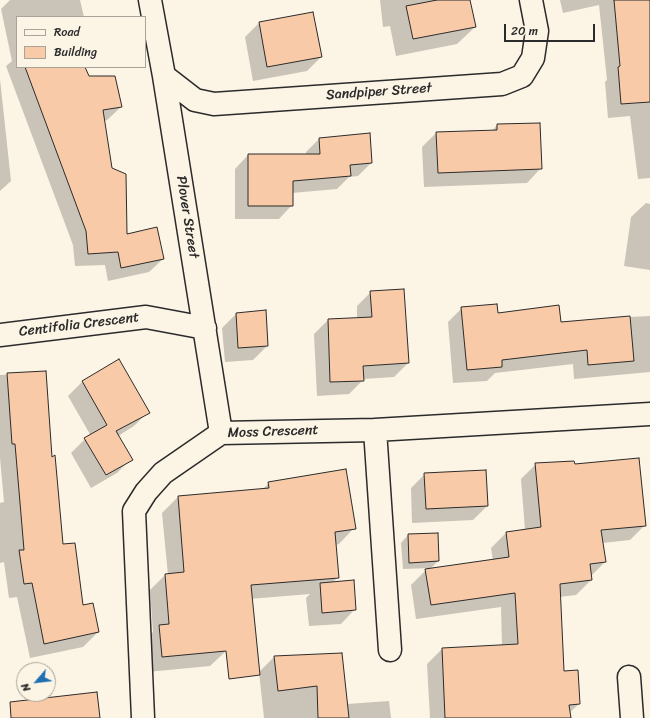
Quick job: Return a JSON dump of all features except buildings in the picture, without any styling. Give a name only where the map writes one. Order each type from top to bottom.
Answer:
[{"type":"street","name":"Plover Street","points":[[150,0],[164,76],[221,433]]},
{"type":"street","name":"Sandpiper Street","points":[[164,76],[195,100],[214,104],[502,84],[522,76],[532,58],[537,31],[531,0]]},
{"type":"street","name":"Centifolia Crescent","points":[[0,335],[146,317],[205,328]]},
{"type":"street","name":"Moss Crescent","points":[[143,718],[134,511],[146,492],[163,473],[221,433],[375,430],[650,414]]},
{"type":"street","points":[[375,430],[390,650]]},
{"type":"street","points":[[629,677],[632,718]]}]
